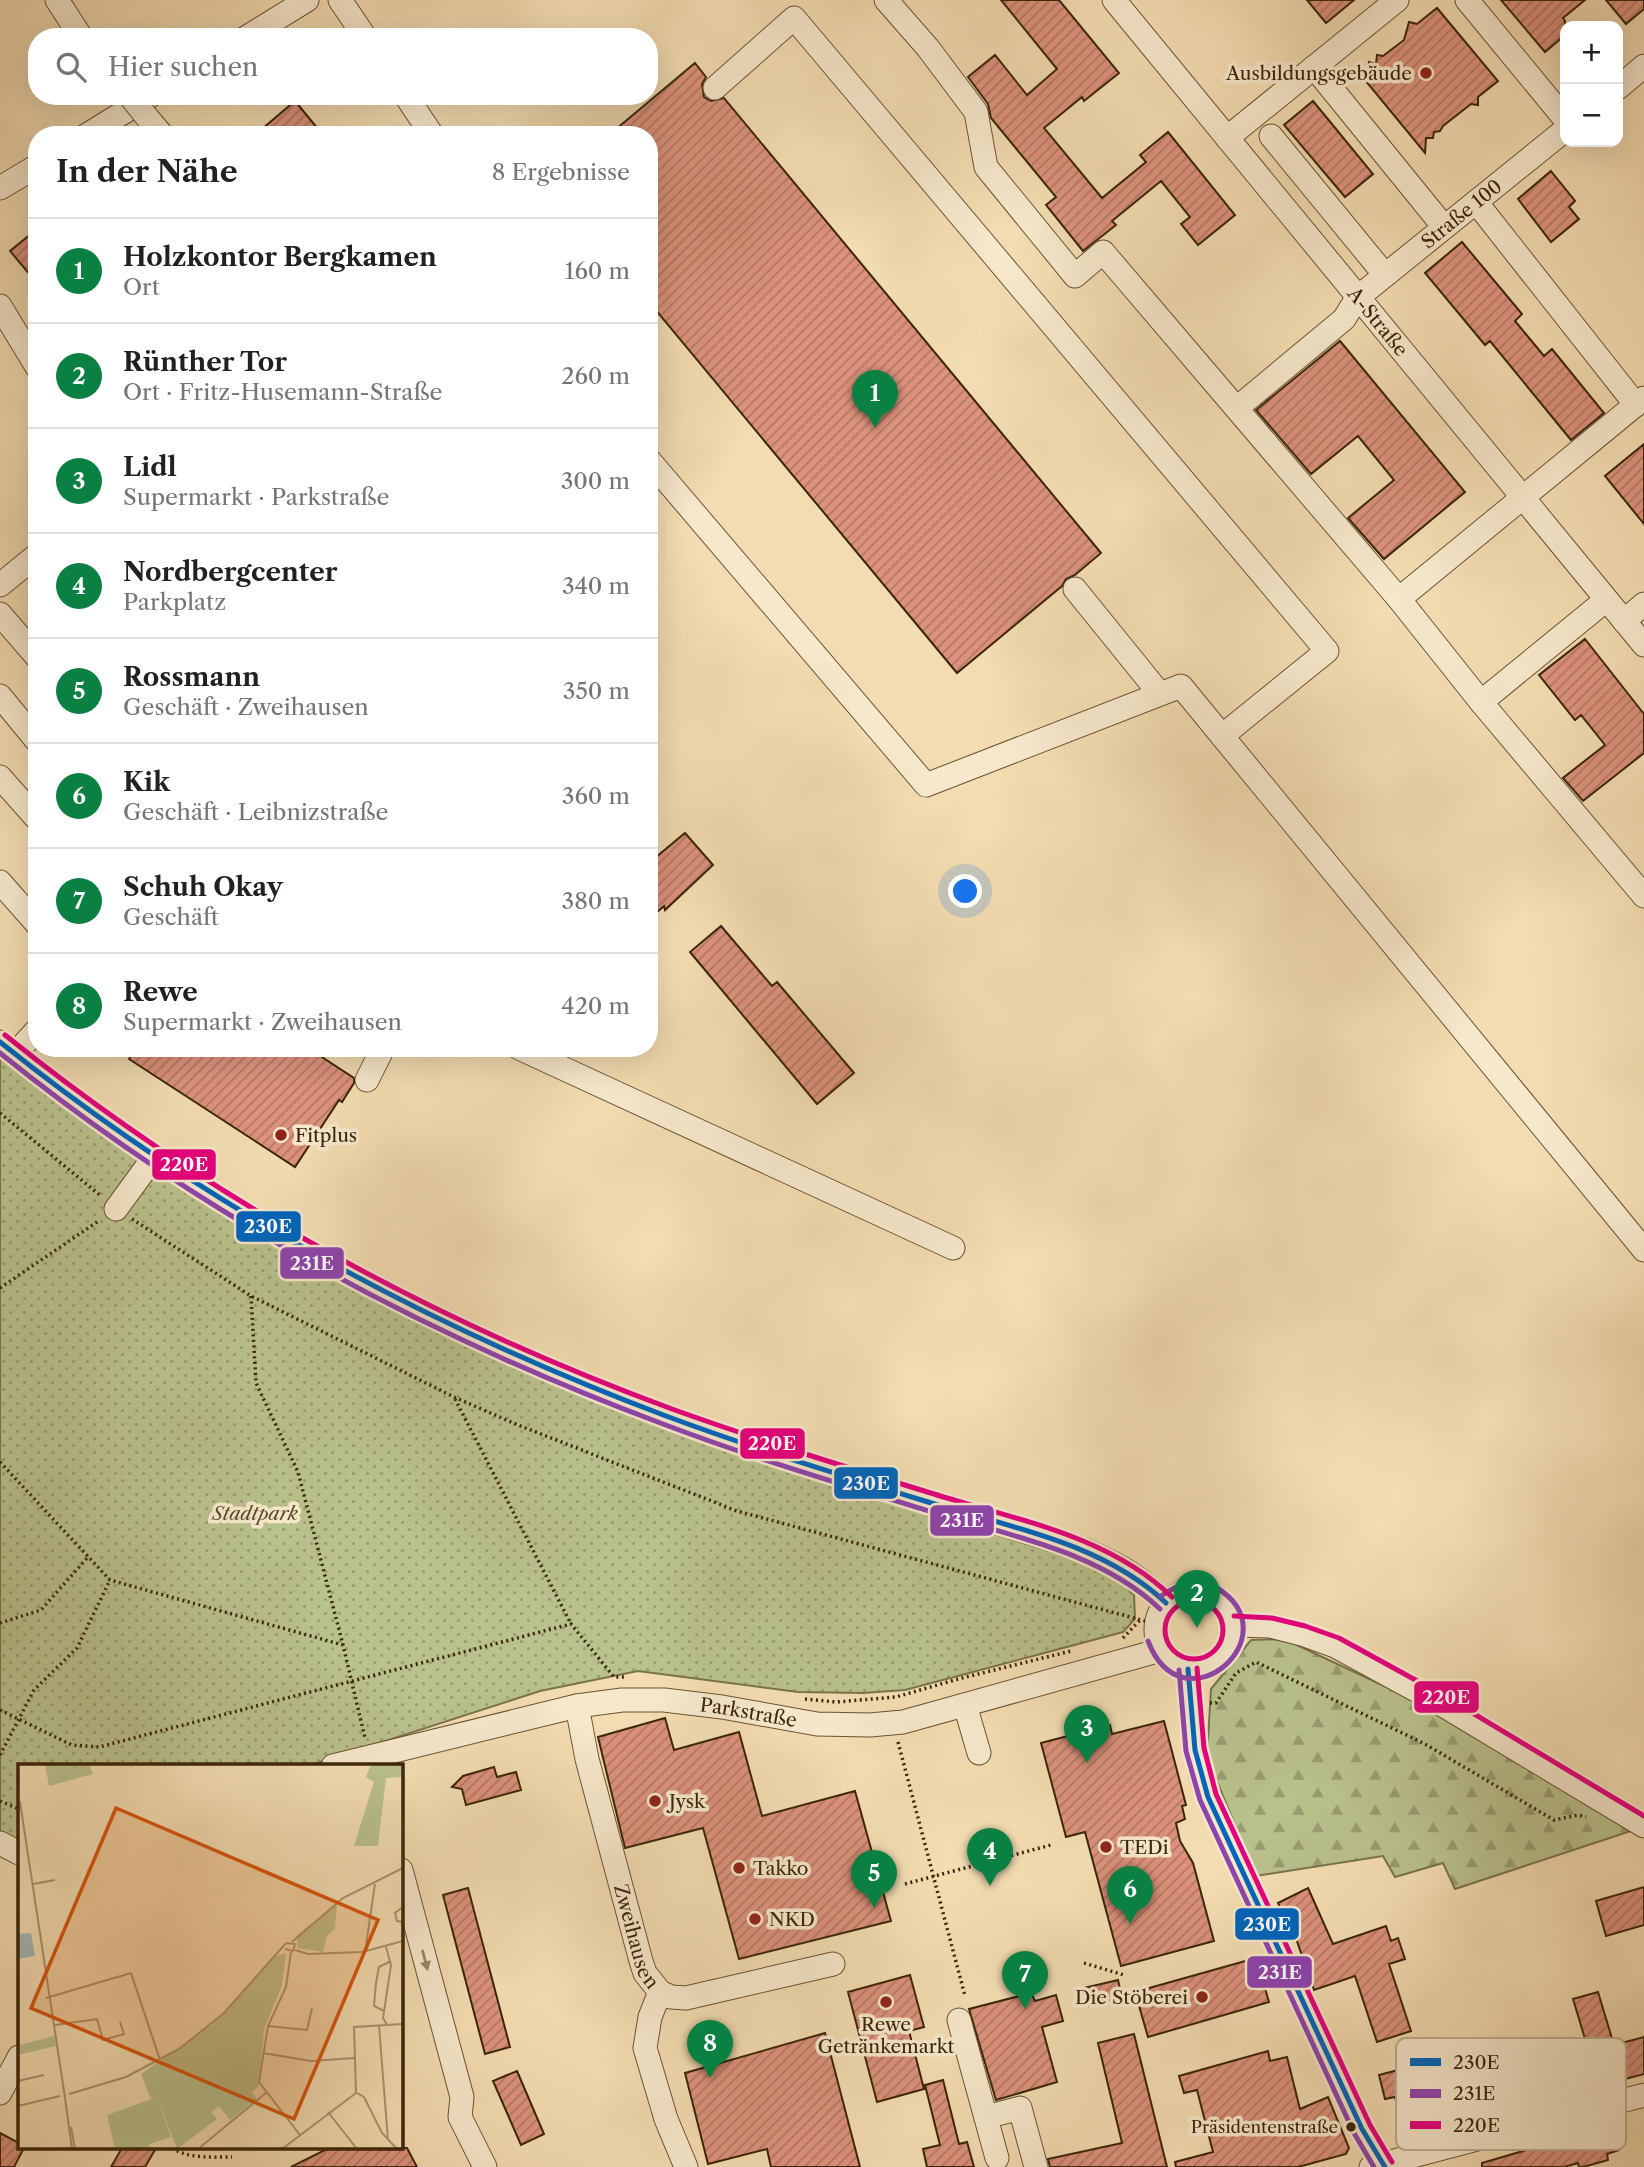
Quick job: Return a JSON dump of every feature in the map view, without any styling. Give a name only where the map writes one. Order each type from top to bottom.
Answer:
[{"type":"street","points":[[57,0],[75,28]]},
{"type":"street","points":[[262,28],[307,0]]},
{"type":"street","points":[[340,0],[359,28]]},
{"type":"street","points":[[886,0],[928,48],[976,112],[986,167],[1075,276],[1103,252],[1399,599],[1481,702],[1644,896]]},
{"type":"street","name":"A-Straße","points":[[1114,0],[1644,645]]},
{"type":"street","points":[[1227,138],[1397,0]]},
{"type":"street","points":[[1467,0],[1560,113]]},
{"type":"street","points":[[715,88],[794,18],[1327,651],[1222,736]]},
{"type":"street","points":[[1623,84],[1644,66]]},
{"type":"street","points":[[1314,67],[1444,227]]},
{"type":"street","points":[[102,126],[135,105]]},
{"type":"street","points":[[137,105],[154,126]]},
{"type":"street","points":[[412,105],[426,126]]},
{"type":"street","name":"Straße 100","points":[[1237,408],[1344,319],[1357,298],[1560,134]]},
{"type":"street","points":[[1271,136],[1385,275]]},
{"type":"street","points":[[0,188],[28,171]]},
{"type":"street","points":[[1399,599],[1640,402],[1476,202]]},
{"type":"street","points":[[0,306],[28,352]]},
{"type":"street","points":[[658,471],[926,785],[1181,686],[1644,1250]]},
{"type":"street","points":[[0,585],[28,562]]},
{"type":"street","points":[[1075,589],[1160,694]]},
{"type":"street","points":[[1481,702],[1606,600]]},
{"type":"street","points":[[1624,621],[1644,604]]},
{"type":"street","points":[[0,614],[28,647]]},
{"type":"street","points":[[0,696],[28,730]]},
{"type":"street","points":[[0,777],[28,808]]},
{"type":"street","points":[[0,882],[28,914]]},
{"type":"street","points":[[28,1036],[8,1048],[154,1157],[316,1256],[428,1316],[668,1417],[1085,1550],[1142,1579],[1161,1613]]},
{"type":"street","points":[[368,1080],[379,1057]]},
{"type":"street","points":[[539,1057],[953,1248]]},
{"type":"street","points":[[116,1209],[154,1157]]},
{"type":"street","points":[[1192,1591],[1207,1593],[1219,1600],[1229,1611],[1234,1625],[1233,1639],[1227,1653],[1216,1663],[1202,1669],[1188,1669],[1172,1663],[1161,1650],[1156,1637],[1161,1613],[1178,1594],[1192,1591]]},
{"type":"street","points":[[1234,1625],[1269,1626],[1335,1646],[1436,1701],[1644,1826]]},
{"type":"street","name":"Parkstraße","points":[[348,1764],[371,1761],[577,1706],[622,1700],[664,1700],[722,1707],[817,1724],[870,1725],[903,1722],[1161,1650]]},
{"type":"street","points":[[1188,1669],[1193,1749],[1208,1797],[1379,2166],[1439,2150]]},
{"type":"street","points":[[965,1705],[979,1753]]},
{"type":"street","name":"Zweihausen","points":[[577,1706],[587,1759],[641,1961],[645,1973],[660,1992],[671,1997],[701,1996],[833,1964]]},
{"type":"street","points":[[0,1843],[18,1852]]},
{"type":"street","points":[[402,1874],[462,2097],[460,2117],[485,2167]]},
{"type":"street","points":[[660,1992],[650,2017],[645,2048],[666,2119],[686,2167]]},
{"type":"street","points":[[959,2020],[997,2158]]},
{"type":"street","points":[[9,2088],[18,2060]]},
{"type":"street","points":[[1626,2100],[1644,2095]]},
{"type":"street","points":[[986,2117],[1020,2108],[1036,2167]]},
{"type":"path","points":[[0,1288],[116,1209]]},
{"type":"path","points":[[371,1761],[344,1645],[298,1472],[256,1383],[251,1296],[454,1398],[737,1511],[1161,1613]]},
{"type":"path","points":[[454,1398],[571,1624]]},
{"type":"path","points":[[0,1462],[110,1580],[344,1645]]},
{"type":"path","points":[[0,1623],[41,1610],[88,1557]]},
{"type":"path","points":[[0,1755],[34,1690],[77,1648],[110,1580]]},
{"type":"path","points":[[1190,1703],[1216,1703],[1236,1673],[1256,1662],[1425,1744],[1554,1819],[1578,1815],[1588,1817]]},
{"type":"path","points":[[897,1739],[965,1996]]},
{"type":"path","points":[[0,1801],[18,1809]]},
{"type":"path","points":[[905,1885],[1051,1844]]},
{"type":"path","points":[[1083,1963],[1124,1975]]},
{"type":"path","points":[[175,2150],[203,2157],[232,2157]]},
{"type":"green space","name":"Stadtpark","points":[[0,1048],[426,1317],[1088,1557],[1117,1578],[1134,1595],[1135,1619],[1123,1632],[905,1690],[863,1693],[798,1692],[638,1671],[540,1691],[314,1764],[18,1764],[18,1840],[0,1831]]},
{"type":"green space","points":[[1284,1639],[1427,1706],[1640,1828],[1455,1889],[1443,1863],[1395,1877],[1383,1856],[1256,1876],[1207,1757],[1211,1689],[1251,1640]]},
{"type":"building","points":[[1001,0],[1059,0],[1119,73],[1084,101],[1082,97],[1044,128],[1102,198],[1146,162],[1140,155],[1168,132],[1235,215],[1198,245],[1181,224],[1190,217],[1161,181],[1112,221],[1116,225],[1083,251],[1046,205],[1056,197],[991,118],[988,104],[968,77],[995,55],[1027,95],[1057,69]]},
{"type":"building","points":[[1307,0],[1354,0],[1326,23]]},
{"type":"building","points":[[1501,0],[1585,0],[1563,18],[1565,21],[1560,21],[1560,39],[1545,52]]},
{"type":"building","points":[[1606,0],[1644,0],[1644,9],[1626,24]]},
{"type":"building","name":"Ausbildungsgebäude","points":[[1437,8],[1498,81],[1478,97],[1478,105],[1471,104],[1440,131],[1434,132],[1433,138],[1426,138],[1425,153],[1355,68],[1369,69],[1369,62],[1376,64],[1377,55],[1383,56],[1404,40],[1409,22],[1417,24]]},
{"type":"building","points":[[695,63],[706,77],[702,84],[704,97],[711,101],[724,98],[1101,553],[1075,575],[1066,579],[1062,586],[957,673],[658,313],[658,126],[620,126],[645,105],[658,105],[658,94]]},
{"type":"building","points":[[1313,101],[1373,174],[1345,197],[1284,125]]},
{"type":"building","points":[[290,105],[298,105],[316,126],[266,126]]},
{"type":"building","points":[[1551,171],[1575,201],[1569,207],[1579,219],[1551,242],[1518,199]]},
{"type":"building","points":[[28,236],[28,272],[10,251]]},
{"type":"building","points":[[1462,242],[1522,314],[1515,321],[1544,356],[1552,349],[1604,413],[1571,440],[1490,341],[1485,345],[1425,273]]},
{"type":"building","points":[[1340,341],[1465,492],[1384,559],[1348,518],[1394,480],[1358,436],[1311,474],[1256,410]]},
{"type":"building","points":[[1644,444],[1644,524],[1605,476]]},
{"type":"building","points":[[1585,639],[1644,714],[1644,753],[1583,801],[1563,778],[1605,745],[1581,715],[1575,720],[1539,675]]},
{"type":"building","points":[[685,833],[713,865],[665,910],[664,906],[658,911],[658,856]]},
{"type":"building","points":[[721,926],[772,986],[777,982],[854,1073],[817,1104],[690,952]]},
{"type":"building","name":"Fitplus","points":[[322,1057],[354,1078],[354,1083],[342,1102],[339,1100],[295,1167],[129,1059]]},
{"type":"building","points":[[665,1718],[674,1750],[739,1732],[762,1816],[855,1791],[891,1921],[739,1959],[703,1828],[625,1848],[598,1737]]},
{"type":"building","points":[[1164,1721],[1186,1805],[1182,1806],[1185,1819],[1176,1823],[1180,1841],[1193,1863],[1214,1941],[1121,1966],[1085,1832],[1066,1837],[1041,1743],[1110,1725],[1112,1734]]},
{"type":"building","points":[[494,1767],[497,1777],[516,1772],[521,1790],[466,1805],[462,1789],[452,1787],[463,1776]]},
{"type":"building","points":[[1644,1887],[1644,1925],[1606,1936],[1596,1901]]},
{"type":"building","points":[[468,1888],[510,2047],[485,2054],[443,1895]]},
{"type":"building","points":[[1308,1888],[1333,1944],[1386,1926],[1391,1941],[1398,1938],[1405,1959],[1389,1964],[1411,2031],[1377,2042],[1355,1976],[1314,1990],[1292,1927],[1290,1928],[1278,1903]]},
{"type":"building","name":"Die Stöberei","points":[[1256,1958],[1269,2002],[1148,2037],[1135,1992]]},
{"type":"building","points":[[910,1975],[924,2027],[909,2031],[924,2089],[877,2102],[848,1992]]},
{"type":"building","points":[[1118,1980],[1122,1997],[1089,2006],[1084,1988]]},
{"type":"building","points":[[1598,1992],[1612,2038],[1585,2038],[1573,1999]]},
{"type":"building","points":[[1031,1993],[1035,2001],[1056,1995],[1063,2021],[1042,2027],[1057,2082],[996,2100],[969,2009]]},
{"type":"building","points":[[825,2033],[860,2167],[771,2167],[767,2149],[708,2164],[685,2073]]},
{"type":"building","points":[[1134,2034],[1167,2167],[1050,2167],[1048,2159],[1122,2143],[1098,2043]]},
{"type":"building","points":[[1644,2037],[1644,2074],[1626,2079],[1626,2042]]},
{"type":"building","points":[[1268,2051],[1270,2061],[1287,2057],[1300,2109],[1328,2097],[1349,2148],[1346,2154],[1298,2167],[1176,2167],[1175,2162],[1213,2152],[1197,2090],[1184,2093],[1179,2076]]},
{"type":"building","points":[[517,2071],[544,2134],[521,2145],[493,2081]]},
{"type":"building","points":[[1396,2071],[1396,2101],[1395,2097],[1385,2099],[1379,2075]]},
{"type":"building","points":[[943,2080],[959,2144],[967,2142],[974,2167],[927,2167],[923,2149],[940,2145],[925,2085]]},
{"type":"building","points":[[0,2133],[18,2142],[18,2150],[23,2150],[14,2167],[0,2167]]},
{"type":"building","points":[[407,2148],[417,2167],[291,2167],[325,2150]]},
{"type":"building","points":[[121,2150],[155,2150],[145,2167],[111,2167]]},
{"type":"building","points":[[1526,2150],[1619,2150],[1607,2154],[1608,2160],[1583,2167],[1579,2167],[1578,2163],[1564,2167],[1482,2167],[1482,2163]]},
{"type":"transit line","name":"220E","points":[[5,1035],[28,1053]]},
{"type":"transit line","name":"230E","points":[[0,1042],[76,1101],[155,1156],[318,1256],[403,1301],[577,1381],[666,1416],[862,1482],[1054,1539],[1114,1565],[1141,1582],[1166,1603]]},
{"type":"transit line","name":"231E","points":[[0,1053],[154,1166],[234,1217],[400,1310],[486,1351],[663,1424],[795,1470],[1051,1547],[1109,1573],[1136,1589],[1160,1609]]},
{"type":"transit line","name":"220E","points":[[33,1057],[160,1149],[241,1201],[408,1294],[495,1336],[672,1409],[835,1463],[1060,1532],[1119,1558],[1172,1597]]},
{"type":"transit line","name":"231E","points":[[1148,1641],[1164,1667],[1184,1678],[1205,1677],[1224,1666],[1238,1649],[1243,1629],[1237,1608],[1217,1588],[1203,1583],[1188,1583],[1161,1596]]},
{"type":"transit line","name":"220E","points":[[1188,1601],[1200,1601],[1210,1605],[1219,1614],[1223,1630],[1223,1636],[1215,1651],[1200,1659],[1188,1659],[1178,1655],[1169,1646],[1165,1636],[1165,1624],[1169,1614],[1178,1605],[1188,1601]]},
{"type":"transit line","name":"220E","points":[[1234,1616],[1272,1618],[1339,1638],[1441,1694],[1644,1816]]},
{"type":"transit line","name":"220E","points":[[1197,1668],[1204,1748],[1216,1794],[1370,2125],[1392,2162]]},
{"type":"transit line","name":"230E","points":[[1188,1669],[1195,1750],[1208,1797],[1362,2129],[1385,2167]]},
{"type":"transit line","name":"231E","points":[[1179,1670],[1186,1751],[1200,1800],[1354,2133],[1374,2167]]},
{"type":"place","name":"Ausbildungsgebäude","points":[[1426,73]]},
{"type":"place","name":"Holzkontor Bergkamen","points":[[875,428]]},
{"type":"place","name":"Fitplus","points":[[281,1135]]},
{"type":"place","name":"Rünther Tor","points":[[1197,1628]]},
{"type":"place","name":"Lidl","points":[[1087,1763]]},
{"type":"place","name":"Jysk","points":[[655,1801]]},
{"type":"place","name":"TEDi","points":[[1106,1847]]},
{"type":"place","name":"Takko","points":[[739,1868]]},
{"type":"place","name":"Nordbergcenter","points":[[990,1886]]},
{"type":"place","name":"Rossmann","points":[[874,1908]]},
{"type":"place","name":"NKD","points":[[755,1919]]},
{"type":"place","name":"Kik","points":[[1130,1924]]},
{"type":"place","name":"Die Stöberei","points":[[1202,1997]]},
{"type":"place","name":"Rewe Getränkemarkt","points":[[886,2002]]},
{"type":"place","name":"Schuh Okay","points":[[1025,2009]]},
{"type":"place","name":"Rewe","points":[[710,2078]]},
{"type":"place","name":"Präsidentenstraße","points":[[1351,2127]]}]
